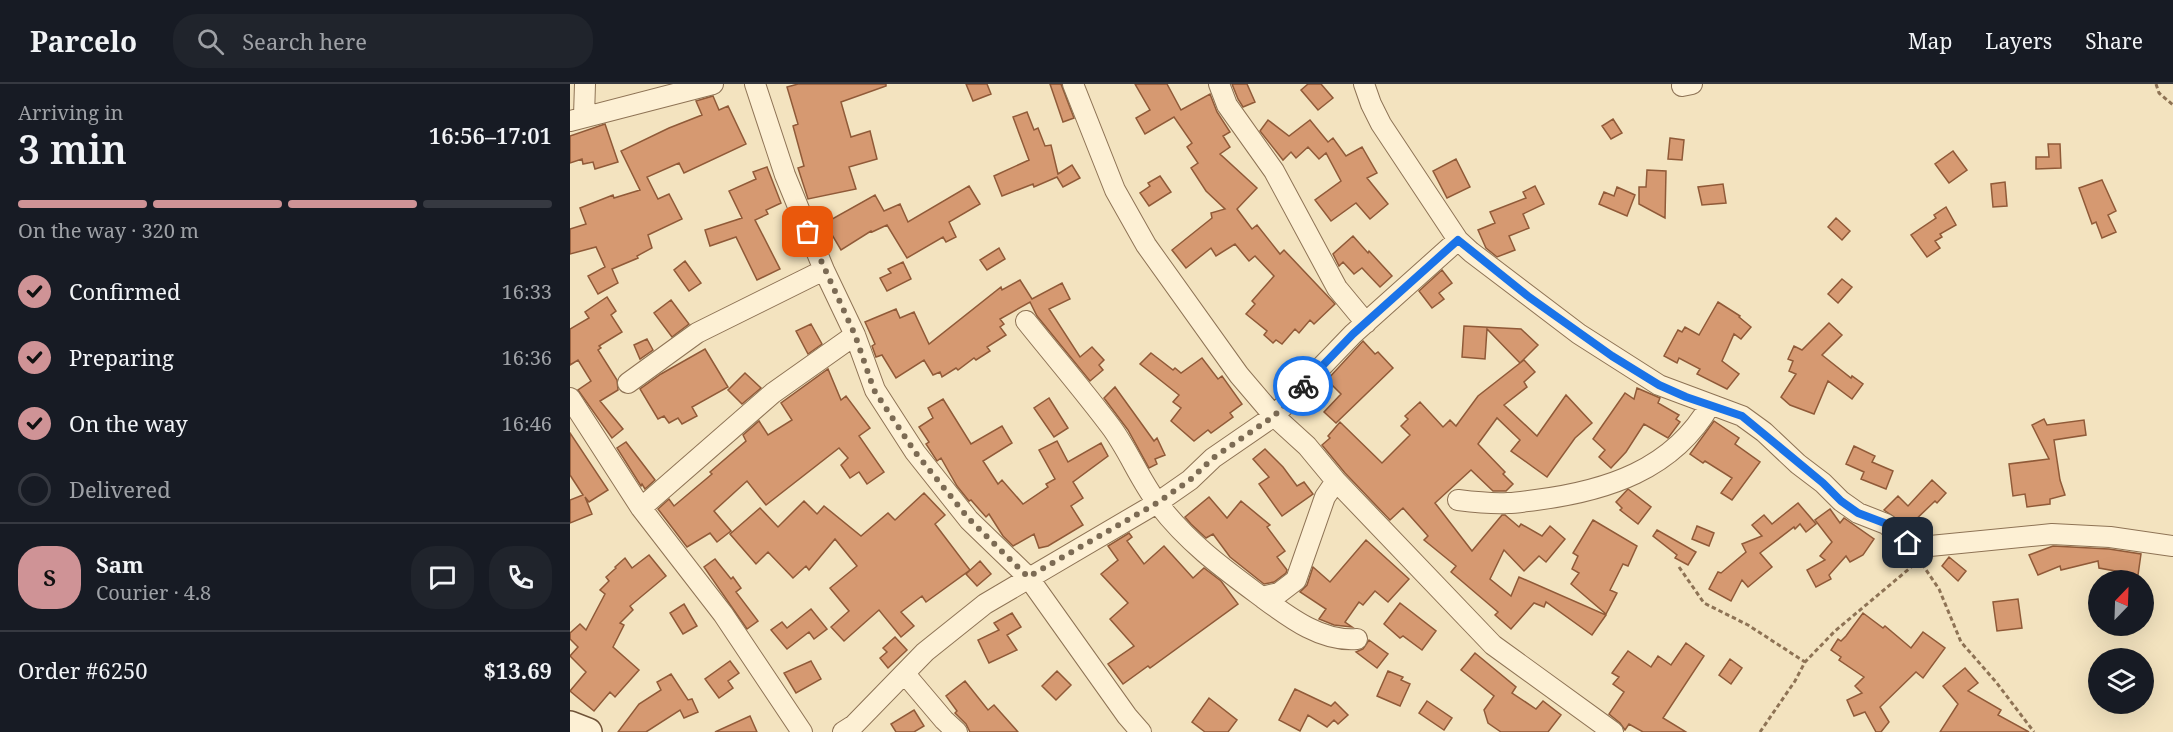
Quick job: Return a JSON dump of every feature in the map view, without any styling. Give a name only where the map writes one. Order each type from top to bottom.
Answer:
[{"type":"street","points":[[585,84],[577,118],[713,84]]},
{"type":"street","points":[[755,84],[785,175],[824,270],[855,335],[874,390],[915,452],[969,519],[1028,577],[1127,716],[1142,732]]},
{"type":"street","points":[[1073,84],[1115,190],[1146,245],[1239,375],[1274,416],[1307,446],[1336,481],[1493,645],[1613,732]]},
{"type":"street","points":[[1219,84],[1227,105],[1274,171],[1337,288],[1366,323]]},
{"type":"street","points":[[1364,84],[1371,104],[1382,124],[1458,240],[1529,297],[1612,356],[1659,385],[1742,416],[1823,483],[1841,501],[1858,513],[1887,524],[1908,543],[1920,547],[2052,534],[2110,537],[2173,546]]},
{"type":"street","points":[[843,732],[854,725],[925,652],[985,604],[1157,503],[1190,480],[1213,458],[1274,416],[1366,323],[1458,240]]},
{"type":"street","points":[[628,383],[697,333],[824,270]]},
{"type":"street","points":[[1026,321],[1113,429],[1157,503],[1197,548],[1279,610],[1327,636],[1357,639]]},
{"type":"street","points":[[641,508],[773,393],[855,335]]},
{"type":"street","points":[[570,398],[641,508],[723,614],[802,732]]},
{"type":"street","points":[[1458,500],[1509,503],[1578,494],[1616,483],[1663,457],[1682,442],[1695,429],[1710,405]]},
{"type":"street","points":[[1262,597],[1279,593],[1296,580],[1326,497],[1336,481]]},
{"type":"street","points":[[905,674],[957,732]]},
{"type":"street","points":[[570,725],[588,732]]},
{"type":"path","points":[[2156,84],[2159,93],[2173,105]]},
{"type":"path","points":[[1760,732],[1795,681],[1805,662],[1835,631],[1919,560],[1939,589],[1961,642],[1996,682],[2034,732]]},
{"type":"path","points":[[1679,567],[1704,603],[1748,625],[1805,662]]},
{"type":"building","points":[[798,84],[886,84],[886,86],[841,102],[851,137],[870,131],[877,159],[849,167],[856,189],[808,199],[798,168],[804,166],[793,126],[798,124],[787,87]]},
{"type":"building","points":[[966,84],[987,84],[991,94],[973,101]]},
{"type":"building","points":[[1050,84],[1061,84],[1074,118],[1063,122]]},
{"type":"building","points":[[1135,84],[1167,84],[1181,110],[1210,94],[1217,112],[1230,132],[1223,136],[1230,147],[1220,154],[1257,188],[1237,209],[1252,229],[1257,225],[1280,254],[1284,250],[1335,304],[1314,324],[1310,320],[1299,333],[1295,329],[1282,344],[1276,340],[1273,343],[1264,335],[1267,331],[1246,314],[1255,304],[1252,301],[1274,276],[1255,256],[1249,261],[1235,244],[1216,256],[1211,248],[1186,268],[1172,250],[1212,218],[1211,213],[1225,209],[1206,191],[1191,168],[1198,163],[1187,147],[1192,143],[1174,117],[1145,134],[1136,118],[1150,110]]},
{"type":"building","points":[[1232,84],[1247,84],[1255,102],[1243,107]]},
{"type":"building","points":[[1308,84],[1321,84],[1333,98],[1318,110],[1301,90]]},
{"type":"building","points":[[713,96],[719,110],[728,106],[746,144],[684,173],[679,163],[647,177],[658,199],[669,194],[682,219],[648,235],[652,248],[637,256],[638,258],[612,269],[618,283],[598,294],[588,276],[605,267],[596,247],[570,254],[570,229],[586,224],[580,208],[613,195],[614,198],[640,190],[621,151],[702,115],[696,101]]},
{"type":"building","points":[[1027,112],[1034,130],[1038,128],[1045,146],[1051,145],[1058,174],[1072,165],[1080,178],[1063,187],[1057,177],[1034,187],[1033,184],[1002,196],[994,176],[1029,160],[1013,117]]},
{"type":"building","points":[[1613,119],[1622,133],[1611,139],[1602,126]]},
{"type":"building","points":[[1268,120],[1289,136],[1310,120],[1328,142],[1333,138],[1346,156],[1362,147],[1377,173],[1367,178],[1388,204],[1370,219],[1356,203],[1331,221],[1315,200],[1341,181],[1326,153],[1319,159],[1308,147],[1296,158],[1291,152],[1283,160],[1260,131]]},
{"type":"building","points":[[605,124],[618,162],[595,169],[593,162],[583,164],[582,159],[570,163],[570,136]]},
{"type":"building","points":[[1670,138],[1684,140],[1682,160],[1668,159]]},
{"type":"building","points":[[2048,144],[2060,144],[2061,168],[2036,169],[2036,157],[2049,157]]},
{"type":"building","points":[[1953,151],[1967,170],[1949,183],[1935,164]]},
{"type":"building","points":[[1456,159],[1470,187],[1447,198],[1433,171]]},
{"type":"building","points":[[767,167],[781,203],[766,210],[768,214],[755,220],[780,269],[757,280],[736,237],[710,246],[705,230],[742,218],[729,191],[756,179],[753,172]]},
{"type":"building","points":[[1647,170],[1666,171],[1665,218],[1639,204],[1639,187],[1646,187]]},
{"type":"building","points":[[1160,176],[1171,192],[1149,206],[1140,193],[1150,186],[1148,183]]},
{"type":"building","points":[[2102,180],[2116,211],[2108,215],[2116,232],[2102,238],[2096,222],[2092,224],[2079,188]]},
{"type":"building","points":[[2005,182],[2007,206],[1993,207],[1991,184]]},
{"type":"building","points":[[1723,184],[1726,203],[1702,205],[1698,187]]},
{"type":"building","points":[[969,186],[980,204],[949,222],[956,237],[946,242],[943,237],[907,258],[887,225],[871,231],[841,250],[825,223],[875,195],[884,211],[900,204],[908,222]]},
{"type":"building","points":[[1535,186],[1544,204],[1523,214],[1529,228],[1509,236],[1515,250],[1497,257],[1486,248],[1478,230],[1495,223],[1490,212],[1526,198],[1523,192]]},
{"type":"building","points":[[1617,187],[1635,195],[1627,216],[1599,204],[1604,192],[1614,196]]},
{"type":"building","points":[[1946,207],[1956,225],[1940,234],[1942,237],[1935,241],[1940,248],[1927,257],[1911,235],[1936,218],[1934,215]]},
{"type":"building","points":[[1836,218],[1850,231],[1842,240],[1828,227]]},
{"type":"building","points":[[1353,236],[1392,276],[1380,287],[1362,268],[1354,274],[1343,262],[1339,266],[1333,254]]},
{"type":"building","points":[[999,248],[1005,259],[987,270],[980,260]]},
{"type":"building","points":[[685,261],[701,283],[689,291],[674,270]]},
{"type":"building","points":[[903,262],[911,279],[887,291],[880,278],[891,273],[888,269]]},
{"type":"building","points":[[1442,270],[1452,283],[1439,293],[1444,299],[1432,308],[1419,291]]},
{"type":"building","points":[[1842,279],[1852,287],[1838,303],[1828,294]]},
{"type":"building","points":[[1020,280],[1032,299],[1062,283],[1070,299],[1049,309],[1080,357],[1092,347],[1104,360],[1099,365],[1103,370],[1090,381],[1037,316],[1030,302],[1000,319],[1004,324],[1000,327],[1006,335],[987,347],[990,351],[942,377],[940,372],[933,375],[924,360],[896,378],[882,355],[876,357],[872,346],[875,344],[865,322],[896,309],[900,318],[914,312],[929,344],[1001,287],[1002,290]]},
{"type":"building","points":[[607,297],[616,311],[611,315],[622,332],[599,346],[601,348],[598,350],[617,380],[618,390],[600,401],[623,429],[612,438],[578,390],[591,381],[578,360],[570,365],[570,329],[589,318],[585,312]]},
{"type":"building","points":[[671,300],[689,324],[672,337],[654,313]]},
{"type":"building","points":[[1718,302],[1740,316],[1751,327],[1741,339],[1734,334],[1722,361],[1739,374],[1727,389],[1697,374],[1700,369],[1679,358],[1677,363],[1664,356],[1678,330],[1682,332],[1685,327],[1699,335]]},
{"type":"building","points":[[1829,323],[1842,335],[1822,355],[1851,378],[1852,376],[1863,384],[1852,399],[1828,381],[1814,414],[1790,405],[1781,397],[1796,374],[1789,371],[1793,361],[1788,359],[1794,346],[1802,350]]},
{"type":"building","points":[[811,324],[822,344],[808,354],[796,331]]},
{"type":"building","points":[[1464,326],[1521,329],[1538,345],[1520,363],[1487,329],[1485,359],[1462,357]]},
{"type":"building","points":[[647,339],[653,350],[640,359],[634,345]]},
{"type":"building","points":[[1363,341],[1375,354],[1378,352],[1393,368],[1336,423],[1324,412],[1341,394],[1327,380]]},
{"type":"building","points":[[705,349],[728,387],[692,407],[697,416],[682,424],[678,418],[669,423],[664,416],[658,419],[640,389]]},
{"type":"building","points":[[1151,353],[1173,370],[1175,368],[1181,373],[1202,358],[1218,379],[1222,376],[1242,404],[1230,413],[1233,417],[1211,433],[1208,430],[1194,441],[1171,421],[1181,408],[1173,402],[1179,395],[1140,364]]},
{"type":"building","points":[[1524,360],[1535,372],[1524,382],[1527,387],[1504,405],[1537,436],[1566,395],[1592,423],[1575,438],[1547,477],[1511,451],[1520,440],[1497,418],[1478,444],[1505,472],[1503,474],[1513,484],[1506,491],[1493,491],[1471,470],[1435,503],[1472,551],[1502,515],[1519,527],[1521,524],[1542,536],[1550,526],[1565,539],[1546,562],[1539,556],[1524,571],[1504,550],[1490,579],[1511,596],[1519,577],[1606,615],[1592,635],[1546,602],[1544,607],[1534,603],[1511,629],[1495,615],[1498,612],[1451,572],[1456,566],[1424,540],[1428,536],[1403,508],[1390,520],[1322,445],[1330,438],[1328,436],[1340,422],[1382,463],[1410,435],[1401,426],[1408,419],[1405,416],[1420,402],[1443,427],[1450,420],[1456,426],[1478,396]]},
{"type":"building","points":[[828,369],[841,400],[846,396],[870,428],[859,436],[884,472],[867,484],[859,472],[850,478],[841,465],[848,458],[839,448],[766,505],[747,481],[714,511],[731,531],[717,542],[710,533],[687,547],[658,509],[669,499],[674,506],[712,474],[710,472],[746,441],[743,435],[759,421],[768,435],[792,420],[781,403]]},
{"type":"building","points":[[745,373],[761,388],[742,404],[728,390]]},
{"type":"building","points":[[1115,387],[1154,441],[1157,438],[1165,455],[1155,459],[1157,464],[1149,468],[1128,430],[1104,398]]},
{"type":"building","points":[[1637,388],[1660,398],[1658,403],[1679,415],[1676,419],[1680,422],[1668,438],[1644,424],[1626,452],[1611,468],[1599,457],[1605,450],[1593,439],[1625,393],[1634,399]]},
{"type":"building","points":[[1049,398],[1068,428],[1054,437],[1034,408]]},
{"type":"building","points":[[943,399],[971,444],[1002,426],[1012,443],[983,461],[998,484],[1002,480],[1023,504],[1048,487],[1046,484],[1055,479],[1039,450],[1057,441],[1068,462],[1101,443],[1108,456],[1073,482],[1083,498],[1071,506],[1083,525],[1048,546],[1039,548],[1034,534],[1013,546],[1003,536],[989,514],[986,517],[971,500],[969,501],[957,486],[941,458],[937,461],[926,444],[929,442],[919,427],[933,418],[928,408]]},
{"type":"building","points":[[2044,419],[2047,425],[2084,420],[2086,435],[2054,440],[2060,480],[2065,495],[2050,499],[2050,504],[2027,507],[2025,494],[2013,496],[2009,464],[2049,459],[2032,425]]},
{"type":"building","points":[[1714,421],[1739,438],[1735,444],[1760,462],[1732,500],[1721,493],[1732,478],[1690,454]]},
{"type":"building","points":[[570,433],[608,490],[589,502],[585,497],[592,514],[570,523],[570,500],[583,495],[570,475]]},
{"type":"building","points":[[626,442],[655,480],[645,489],[617,448]]},
{"type":"building","points":[[1854,446],[1875,456],[1872,462],[1893,471],[1886,489],[1861,479],[1864,472],[1846,464]]},
{"type":"building","points":[[1265,449],[1283,467],[1297,486],[1304,482],[1313,494],[1282,516],[1259,484],[1269,477],[1253,459]]},
{"type":"building","points":[[1932,480],[1946,493],[1908,527],[1884,510],[1898,496],[1908,506]]},
{"type":"building","points":[[1628,489],[1651,507],[1638,524],[1620,510],[1622,508],[1616,502]]},
{"type":"building","points":[[924,493],[945,515],[935,524],[970,570],[926,602],[922,596],[901,612],[914,626],[901,637],[879,610],[844,641],[831,627],[849,611],[830,588],[857,566],[835,539],[809,570],[806,566],[793,578],[768,552],[756,564],[730,534],[760,508],[778,527],[804,501],[817,514],[824,506],[861,536],[888,513],[895,520]]},
{"type":"building","points":[[1209,497],[1227,518],[1241,501],[1270,525],[1267,527],[1285,551],[1277,557],[1287,570],[1286,573],[1274,582],[1264,584],[1230,557],[1213,534],[1206,538],[1191,524],[1185,517]]},
{"type":"building","points":[[1798,503],[1816,524],[1806,532],[1800,524],[1795,529],[1794,527],[1760,553],[1772,567],[1748,587],[1742,580],[1731,601],[1709,589],[1718,572],[1721,573],[1746,552],[1742,544],[1762,536],[1752,525],[1764,515],[1772,524]]},
{"type":"building","points":[[1830,509],[1840,523],[1844,518],[1874,539],[1863,555],[1850,562],[1846,556],[1829,575],[1831,579],[1816,587],[1807,570],[1825,560],[1820,556],[1832,542],[1815,520]]},
{"type":"building","points":[[1593,520],[1637,546],[1628,566],[1623,564],[1610,590],[1617,593],[1606,614],[1571,584],[1579,573],[1572,569],[1578,556],[1573,553]]},
{"type":"building","points":[[1697,526],[1714,533],[1709,546],[1692,539]]},
{"type":"building","points":[[1657,530],[1696,552],[1688,565],[1675,558],[1677,555],[1653,536]]},
{"type":"building","points":[[1129,533],[1132,537],[1127,541],[1144,564],[1164,546],[1193,578],[1204,568],[1221,581],[1238,604],[1150,668],[1148,666],[1123,684],[1108,664],[1134,646],[1110,619],[1128,603],[1101,574],[1118,560],[1108,546]]},
{"type":"building","points":[[1366,540],[1409,579],[1388,602],[1375,591],[1363,605],[1359,602],[1345,622],[1352,627],[1334,625],[1319,619],[1326,609],[1300,592],[1307,585],[1313,567],[1330,582]]},
{"type":"building","points":[[2053,546],[2109,549],[2141,554],[2139,570],[2099,568],[2098,561],[2061,570],[2060,566],[2038,575],[2029,555]]},
{"type":"building","points":[[649,555],[666,576],[630,606],[633,610],[620,623],[624,625],[613,647],[639,670],[615,697],[610,692],[594,711],[570,691],[586,672],[570,656],[578,647],[570,639],[570,633],[580,624],[586,630],[605,594],[600,590],[609,581],[606,577],[615,567],[625,558],[632,568]]},
{"type":"building","points":[[1949,557],[1966,571],[1958,581],[1942,566]]},
{"type":"building","points":[[715,559],[741,588],[736,592],[758,621],[747,629],[704,567]]},
{"type":"building","points":[[980,561],[991,574],[977,586],[966,574]]},
{"type":"building","points":[[2018,599],[2022,628],[1997,631],[1993,602]]},
{"type":"building","points":[[1400,603],[1436,631],[1422,650],[1403,636],[1400,638],[1384,624]]},
{"type":"building","points":[[684,604],[697,626],[683,634],[670,613]]},
{"type":"building","points":[[811,609],[827,629],[814,639],[809,632],[787,649],[771,630],[782,622],[787,628]]},
{"type":"building","points":[[1012,613],[1021,627],[1007,635],[1017,650],[989,663],[978,640],[999,630],[994,623]]},
{"type":"building","points":[[1863,613],[1883,628],[1885,626],[1911,648],[1923,632],[1945,648],[1923,678],[1916,672],[1880,707],[1889,722],[1881,732],[1876,732],[1865,712],[1854,716],[1847,700],[1862,693],[1855,686],[1864,677],[1839,660],[1841,657],[1831,650],[1838,639],[1841,641],[1846,636]]},
{"type":"building","points":[[895,637],[907,650],[888,668],[880,658],[887,652],[883,648]]},
{"type":"building","points":[[1369,640],[1388,654],[1377,668],[1356,652],[1363,649]]},
{"type":"building","points":[[1686,643],[1704,656],[1663,718],[1686,732],[1643,732],[1629,724],[1625,730],[1609,714],[1624,692],[1613,684],[1619,677],[1612,673],[1628,651],[1651,667],[1658,656],[1671,665]]},
{"type":"building","points":[[1475,653],[1516,687],[1512,693],[1536,709],[1543,701],[1561,715],[1548,732],[1501,732],[1488,723],[1484,710],[1494,696],[1461,670]]},
{"type":"building","points":[[1730,659],[1742,668],[1731,684],[1719,675]]},
{"type":"building","points":[[730,661],[739,673],[728,681],[733,688],[719,698],[705,679]]},
{"type":"building","points":[[811,661],[821,679],[796,693],[784,673]]},
{"type":"building","points":[[1965,668],[1978,683],[1968,691],[2001,710],[1998,715],[2029,732],[1940,732],[1958,704],[1943,686]]},
{"type":"building","points":[[1057,671],[1071,685],[1056,700],[1042,686]]},
{"type":"building","points":[[1388,671],[1403,677],[1401,680],[1410,684],[1400,706],[1377,696]]},
{"type":"building","points":[[671,674],[688,700],[692,699],[698,712],[684,718],[680,710],[646,732],[618,732],[639,704],[661,690],[657,682]]},
{"type":"building","points":[[965,681],[988,710],[994,705],[1018,732],[970,732],[966,724],[955,713],[957,711],[946,696]]},
{"type":"building","points":[[1295,689],[1331,706],[1335,702],[1348,715],[1338,724],[1334,720],[1327,727],[1308,715],[1300,731],[1279,720]]},
{"type":"building","points":[[1209,698],[1237,720],[1228,732],[1205,732],[1192,722]]},
{"type":"building","points":[[1427,701],[1452,718],[1444,730],[1419,713]]},
{"type":"building","points":[[914,710],[924,726],[914,732],[896,732],[891,724]]},
{"type":"building","points":[[750,716],[757,732],[715,732]]},
{"type":"way so far","points":[[808,232],[855,335],[874,390],[915,452],[969,519],[1028,577],[1157,503],[1190,480],[1213,458],[1274,416],[1303,386]]},
{"type":"route","points":[[1303,386],[1353,334],[1458,240],[1529,297],[1612,356],[1659,385],[1742,416],[1764,432],[1841,501],[1858,513],[1887,524],[1908,543]]}]
